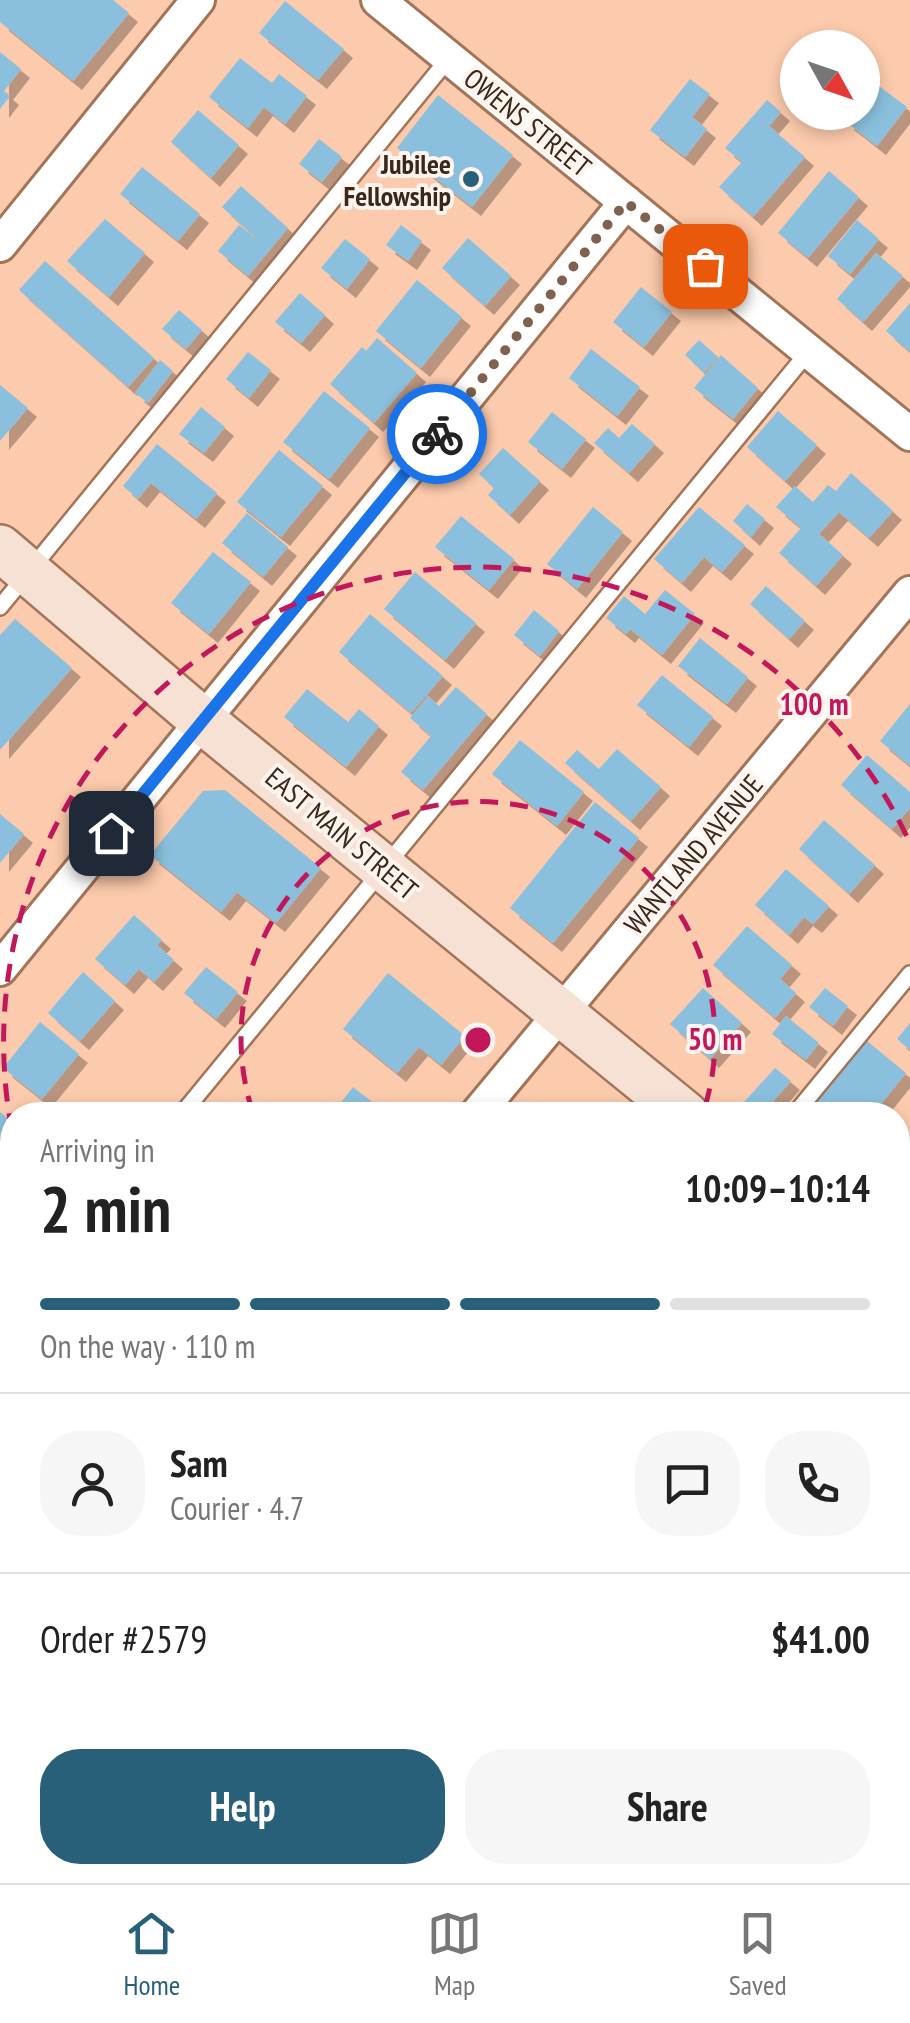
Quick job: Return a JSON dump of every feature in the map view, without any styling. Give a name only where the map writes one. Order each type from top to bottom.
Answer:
[{"type":"street","points":[[0,245],[198,0]]},
{"type":"street","name":"OWENS STREET","points":[[378,0],[910,434]]},
{"type":"street","points":[[0,969],[626,202]]},
{"type":"street","name":"EAST MAIN STREET","points":[[14,560],[203,721],[670,1102]]},
{"type":"street","name":"WANTLAND AVENUE","points":[[487,1102],[910,593]]},
{"type":"lane","points":[[0,606],[14,560],[449,58]]},
{"type":"lane","points":[[193,1102],[809,352]]},
{"type":"lane","points":[[805,1102],[910,974]]},
{"type":"building","points":[[0,0],[113,0],[129,13],[73,81],[0,22]]},
{"type":"building","points":[[285,1],[344,49],[318,80],[259,33]]},
{"type":"building","points":[[0,52],[21,69],[4,91],[10,96],[0,109]]},
{"type":"building","points":[[240,58],[272,83],[279,74],[307,96],[285,124],[264,107],[248,128],[209,97]]},
{"type":"building","points":[[690,79],[710,94],[692,117],[707,129],[685,157],[650,130]]},
{"type":"building","points":[[880,87],[907,107],[877,146],[857,130],[880,130]]},
{"type":"building","points":[[438,95],[513,155],[472,207],[397,148]]},
{"type":"building","points":[[767,100],[780,111],[769,126],[805,157],[753,217],[719,187],[742,162],[725,148]]},
{"type":"building","points":[[198,110],[239,145],[211,178],[171,142]]},
{"type":"building","points":[[319,139],[342,157],[322,182],[299,164]]},
{"type":"building","points":[[142,167],[200,214],[178,241],[120,194]]},
{"type":"building","points":[[829,171],[859,197],[808,258],[778,233]]},
{"type":"building","points":[[241,186],[288,228],[248,276],[218,251],[239,225],[262,243],[222,207]]},
{"type":"building","points":[[105,219],[145,253],[109,297],[67,261]]},
{"type":"building","points":[[857,220],[879,239],[850,274],[828,256]]},
{"type":"building","points":[[401,225],[422,241],[408,261],[386,245]]},
{"type":"building","points":[[468,238],[511,276],[485,306],[442,268]]},
{"type":"building","points":[[345,239],[370,259],[347,289],[321,268]]},
{"type":"building","points":[[876,253],[903,276],[863,322],[837,299]]},
{"type":"building","points":[[45,261],[154,358],[128,387],[19,290]]},
{"type":"building","points":[[417,280],[462,317],[421,368],[376,331]]},
{"type":"building","points":[[641,287],[672,312],[644,347],[613,322]]},
{"type":"building","points":[[300,293],[325,315],[301,343],[275,322]]},
{"type":"building","points":[[910,303],[910,352],[886,331]]},
{"type":"building","points":[[179,310],[202,330],[186,349],[162,329]]},
{"type":"building","points":[[377,338],[417,373],[374,423],[330,384],[362,347],[366,351]]},
{"type":"building","points":[[699,340],[718,357],[704,373],[685,355]]},
{"type":"building","points":[[591,349],[640,387],[617,416],[569,378]]},
{"type":"building","points":[[248,352],[271,370],[249,398],[226,379]]},
{"type":"building","points":[[721,355],[758,388],[733,419],[694,388]]},
{"type":"building","points":[[160,360],[173,371],[148,403],[135,393]]},
{"type":"building","points":[[0,385],[28,408],[0,441]]},
{"type":"building","points":[[324,391],[370,428],[329,479],[283,442]]},
{"type":"building","points":[[201,407],[225,427],[204,453],[179,434]]},
{"type":"building","points":[[778,411],[817,445],[785,481],[747,447]]},
{"type":"building","points":[[552,412],[586,439],[562,469],[528,442]]},
{"type":"building","points":[[632,424],[655,444],[629,473],[594,443],[608,428],[619,438]]},
{"type":"building","points":[[157,444],[217,493],[196,519],[151,483],[138,499],[123,486]]},
{"type":"building","points":[[503,448],[540,481],[510,515],[488,495],[494,488],[479,474]]},
{"type":"building","points":[[279,450],[323,486],[281,537],[237,502]]},
{"type":"building","points":[[851,473],[893,511],[869,538],[839,512],[819,534],[843,555],[816,586],[779,553],[801,528],[776,507],[795,486],[813,502],[828,485],[836,491]]},
{"type":"building","points":[[747,504],[765,519],[751,537],[733,521]]},
{"type":"building","points":[[593,507],[623,532],[577,589],[547,564]]},
{"type":"building","points":[[699,507],[745,545],[722,572],[704,557],[682,583],[654,559]]},
{"type":"building","points":[[247,513],[288,547],[263,577],[222,543]]},
{"type":"building","points":[[461,516],[514,559],[489,590],[435,547]]},
{"type":"building","points":[[213,552],[251,582],[209,634],[171,603]]},
{"type":"building","points":[[415,572],[476,623],[445,660],[384,609]]},
{"type":"building","points":[[766,586],[805,621],[789,639],[750,604]]},
{"type":"building","points":[[665,590],[695,614],[662,655],[630,629],[626,634],[606,618],[624,596],[645,614]]},
{"type":"building","points":[[534,610],[559,631],[540,656],[514,635]]},
{"type":"building","points":[[370,614],[443,676],[411,713],[339,652]]},
{"type":"building","points":[[15,619],[72,668],[0,750],[0,635]]},
{"type":"building","points":[[700,638],[748,677],[727,704],[678,666]]},
{"type":"building","points":[[662,675],[713,717],[689,747],[637,705]]},
{"type":"building","points":[[456,687],[487,714],[423,790],[401,772],[431,736],[410,718],[428,696],[439,706]]},
{"type":"building","points":[[307,689],[348,722],[359,709],[379,726],[346,767],[284,717]]},
{"type":"building","points":[[910,704],[910,766],[880,741]]},
{"type":"building","points":[[520,740],[584,792],[557,826],[492,774]]},
{"type":"building","points":[[617,749],[661,787],[631,821],[565,763],[577,750],[599,769]]},
{"type":"building","points":[[867,755],[910,792],[910,808],[892,829],[841,785]]},
{"type":"building","points":[[225,790],[321,868],[276,923],[237,892],[221,912],[150,855],[203,791]]},
{"type":"building","points":[[595,802],[639,838],[553,943],[510,908]]},
{"type":"building","points":[[0,814],[24,834],[0,863]]},
{"type":"building","points":[[824,820],[875,865],[849,894],[799,849]]},
{"type":"building","points":[[786,869],[829,906],[813,924],[804,917],[789,935],[755,905]]},
{"type":"building","points":[[134,915],[162,940],[157,945],[174,960],[154,982],[139,969],[125,985],[95,959]]},
{"type":"building","points":[[747,926],[792,965],[780,979],[796,993],[775,1018],[713,965]]},
{"type":"building","points":[[206,967],[238,992],[216,1019],[184,993]]},
{"type":"building","points":[[83,972],[115,1001],[80,1041],[48,1013]]},
{"type":"building","points":[[388,973],[465,1036],[441,1065],[419,1047],[397,1073],[343,1029]]},
{"type":"building","points":[[703,988],[742,1023],[710,1059],[670,1024]]},
{"type":"building","points":[[825,988],[848,1006],[833,1026],[809,1007]]},
{"type":"building","points":[[786,1016],[819,1043],[806,1060],[772,1034]]},
{"type":"building","points":[[40,1022],[79,1054],[42,1099],[3,1068]]},
{"type":"building","points":[[910,1023],[910,1050],[897,1039]]},
{"type":"building","points":[[862,1037],[906,1073],[883,1102],[810,1102]]},
{"type":"building","points":[[775,1068],[791,1081],[772,1102],[744,1102]]},
{"type":"building","points":[[353,1087],[372,1102],[341,1102]]},
{"type":"way so far","points":[[437,434],[626,202],[705,266]]},
{"type":"place","name":"Jubilee Fellowship","points":[[471,179]]},
{"type":"route","points":[[111,833],[437,434]]}]
